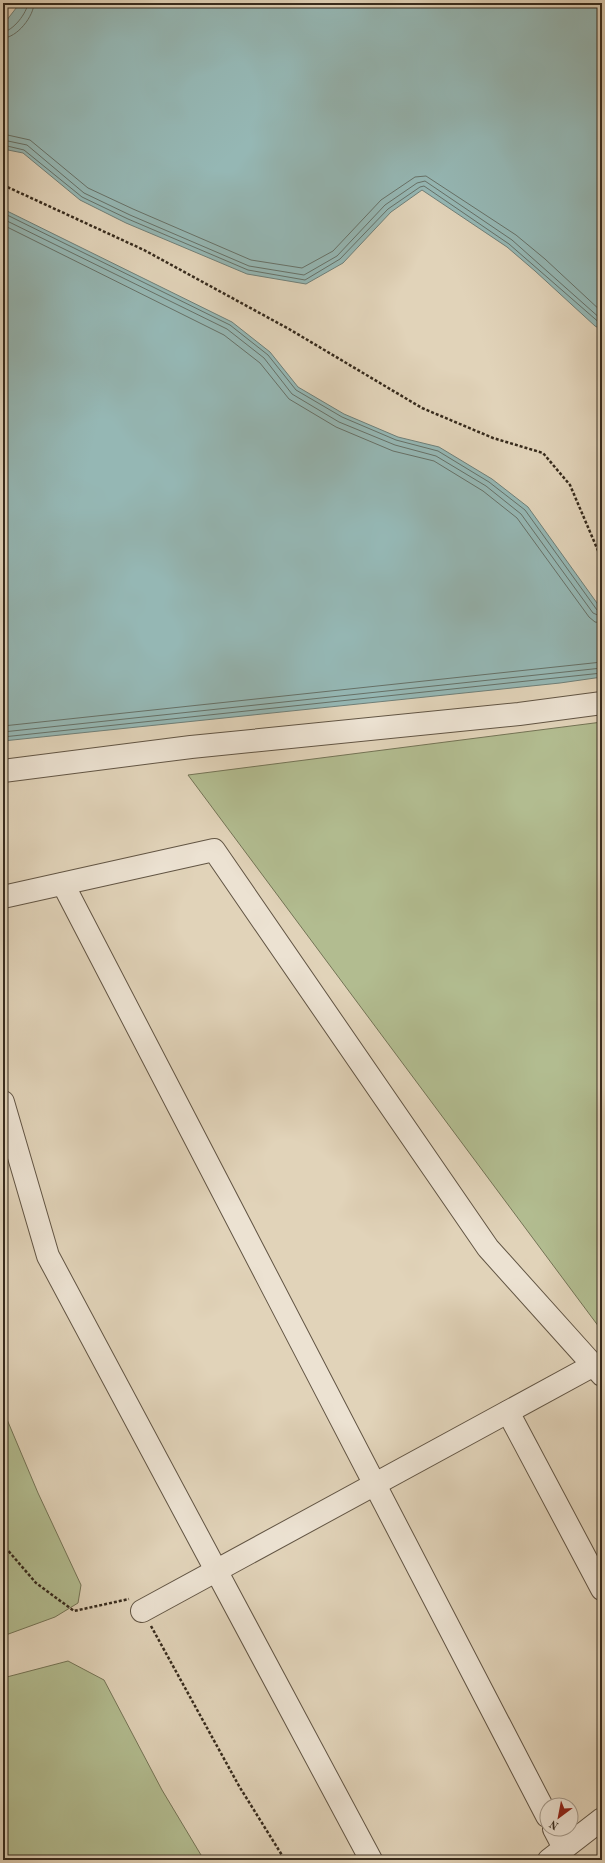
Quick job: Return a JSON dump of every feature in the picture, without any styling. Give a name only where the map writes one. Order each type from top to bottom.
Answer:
[{"type":"street","points":[[3,771],[191,747],[519,714],[602,703]]},
{"type":"street","points":[[3,896],[214,850],[488,1248],[597,1371],[508,1412],[142,1611]]},
{"type":"street","points":[[63,884],[539,1801]]},
{"type":"street","points":[[3,1102],[48,1256],[371,1860]]},
{"type":"street","points":[[508,1412],[602,1588]]},
{"type":"street","points":[[556,1854],[602,1819]]},
{"type":"street","points":[[555,1837],[556,1854]]},
{"type":"path","points":[[3,185],[144,250],[289,329],[422,408],[493,438],[543,453],[570,485],[602,560]]},
{"type":"path","points":[[3,1543],[3,1564]]},
{"type":"path","points":[[4,1548],[36,1583],[74,1611],[135,1598],[239,1786],[285,1860]]},
{"type":"green space","points":[[602,722],[602,1331],[188,775]]},
{"type":"green space","points":[[3,1410],[38,1493],[81,1585],[78,1603],[55,1617],[3,1636]]},
{"type":"green space","points":[[68,1661],[104,1680],[162,1790],[204,1860],[3,1860],[3,1678]]},
{"type":"water","points":[[20,3],[602,3],[602,330],[595,326],[507,247],[422,190],[391,212],[343,263],[306,284],[247,274],[126,223],[80,200],[23,153],[3,149],[3,25]]},
{"type":"water","points":[[3,209],[232,322],[270,352],[298,387],[344,414],[398,437],[439,447],[492,479],[528,507],[602,610],[602,677],[560,683],[3,741]]}]
